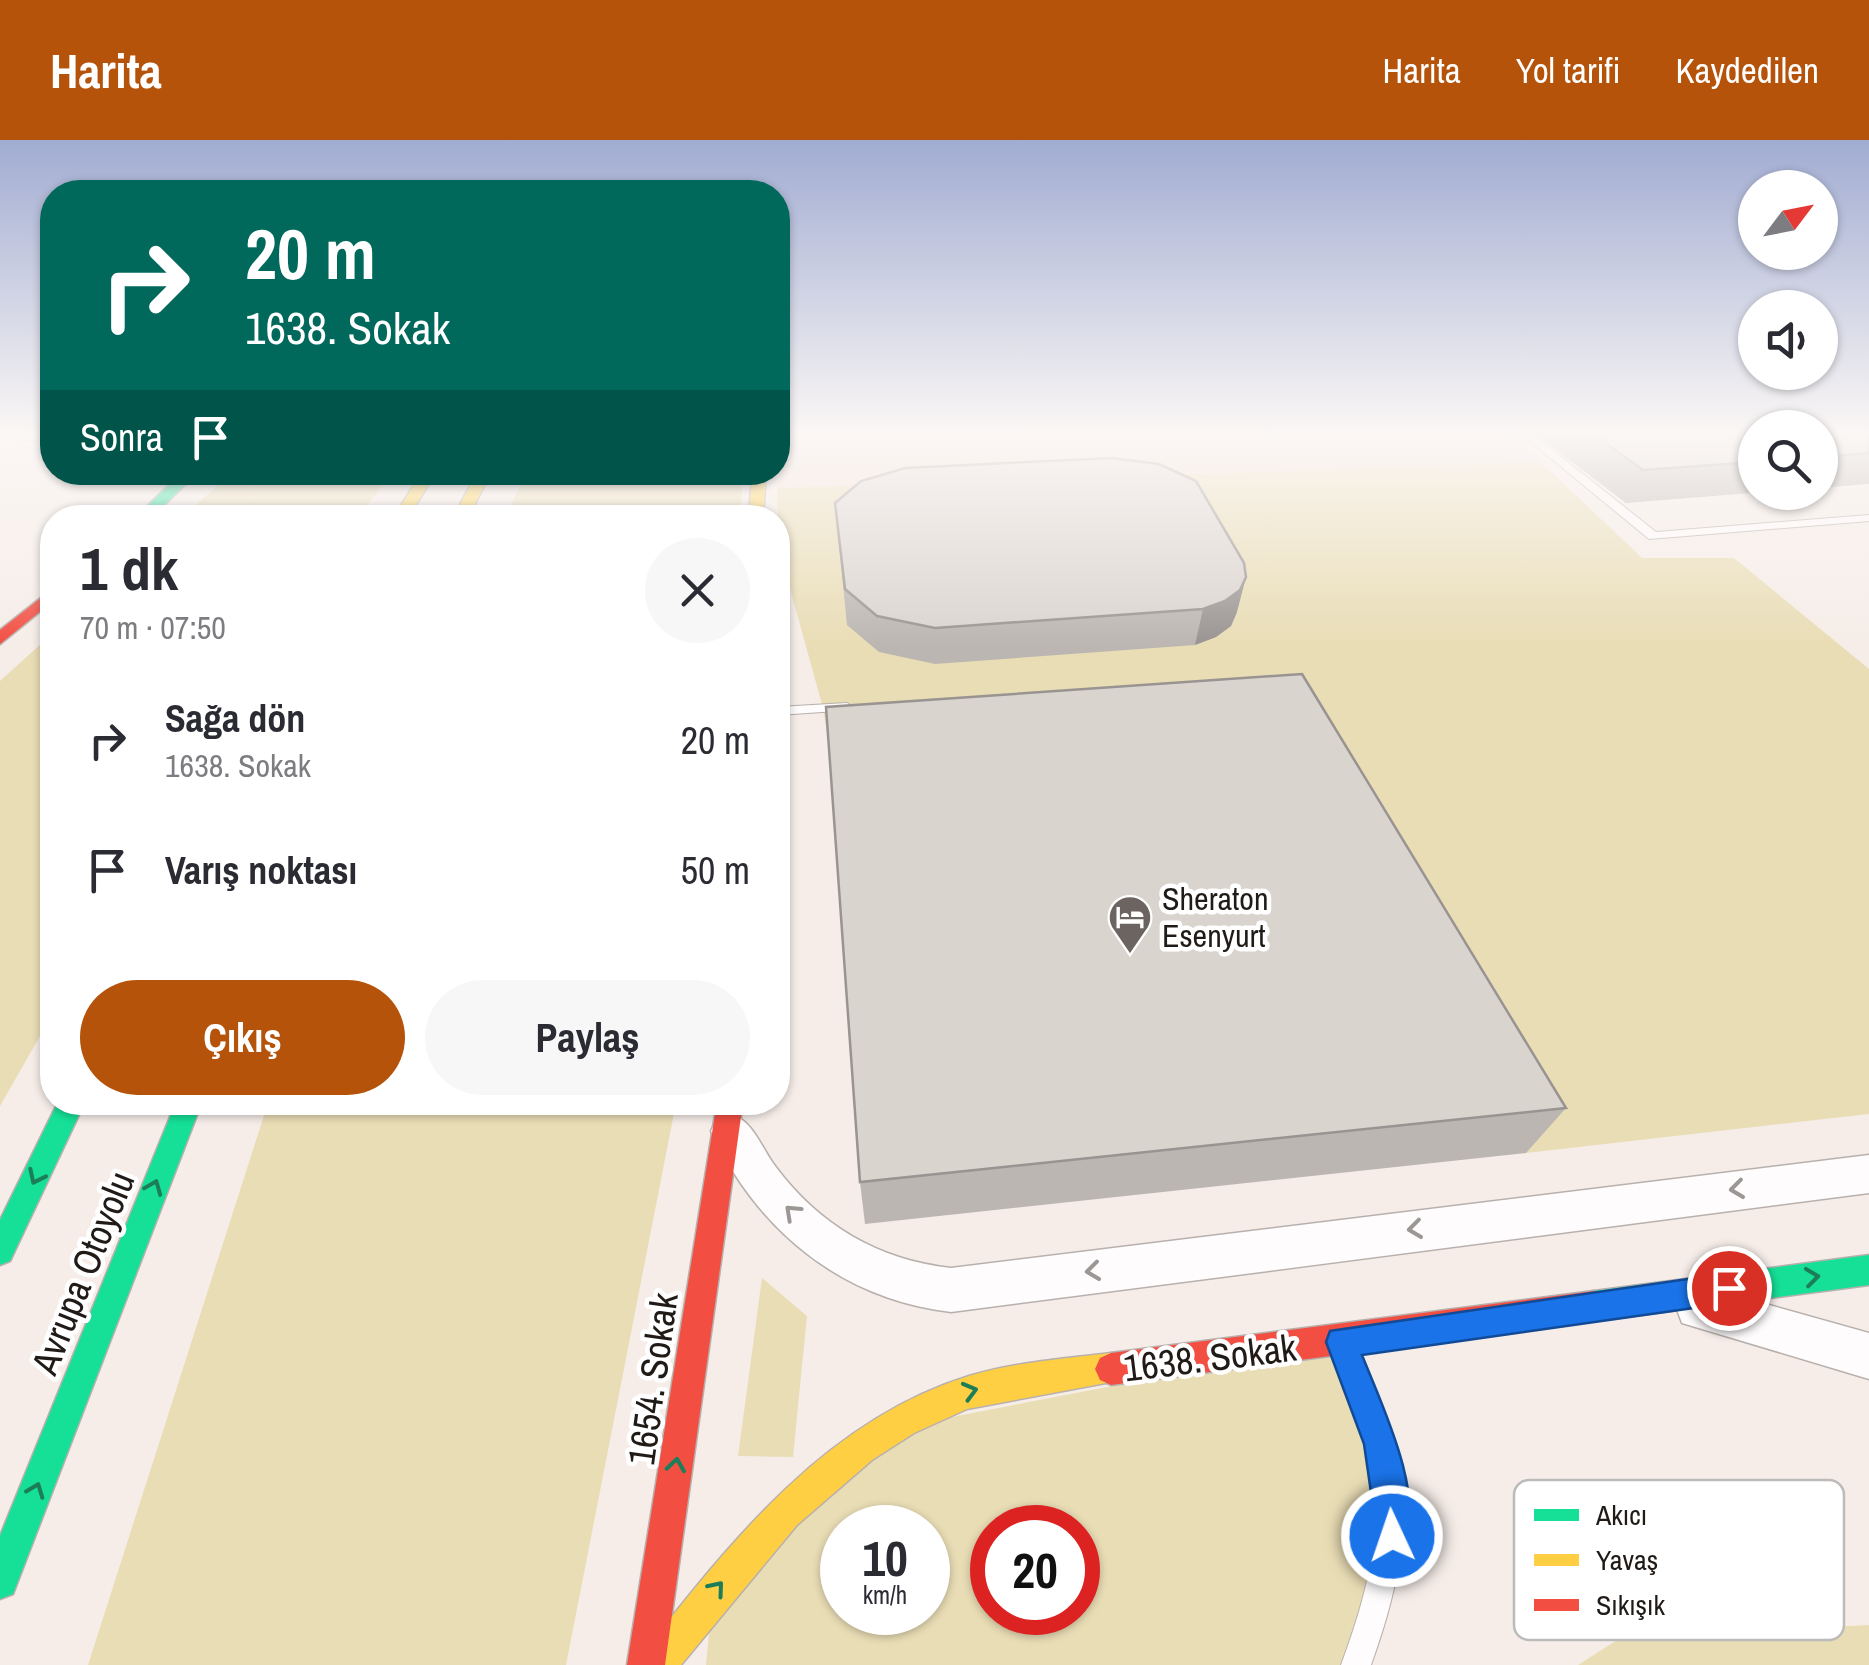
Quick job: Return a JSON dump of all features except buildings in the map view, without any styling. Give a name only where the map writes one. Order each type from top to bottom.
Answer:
[{"type":"main road","points":[[0,638],[40,604]]},
{"type":"main road","points":[[0,1251],[66,1115]]},
{"type":"main road","name":"Avrupa Otoyolu","points":[[0,1581],[184,1115]]},
{"type":"main road","name":"1654. Sokak","points":[[646,1665],[728,1115]]},
{"type":"main road","name":"1638. Sokak","points":[[657,1665],[713,1591],[766,1532],[819,1484],[918,1410],[960,1392],[1000,1383],[1342,1342],[1869,1270]]},
{"type":"street","points":[[729,1115],[763,1184],[819,1236],[851,1262],[920,1289],[951,1290],[1869,1174]]},
{"type":"street","points":[[1660,1297],[1869,1356]]},
{"type":"lane","points":[[1614,504],[1654,536],[1869,518]]},
{"type":"lane","points":[[790,710],[856,706]]},
{"type":"lane","points":[[1342,1342],[1381,1444],[1393,1515],[1390,1557],[1376,1618],[1356,1665]]},
{"type":"shaded area","points":[[197,504],[368,504],[368,505]]},
{"type":"shaded area","points":[[511,504],[740,504],[740,505]]},
{"type":"shaded area","points":[[1585,504],[1642,558],[1734,558],[1869,669],[1869,1114],[1526,1153],[1286,724],[831,758],[823,708],[790,588],[790,505],[777,505]]},
{"type":"shaded area","points":[[40,645],[40,1036],[0,1106],[0,681]]},
{"type":"shaded area","points":[[264,1115],[674,1115],[566,1665],[88,1665]]},
{"type":"shaded area","points":[[762,1278],[807,1316],[793,1457],[738,1456]]},
{"type":"shaded area","points":[[1341,1342],[1389,1482],[1356,1665],[706,1665],[713,1591],[889,1429]]},
{"type":"shaded area","points":[[1869,1625],[1869,1665],[1578,1665],[1617,1640],[1844,1640],[1844,1626]]},
{"type":"traffic: fast","points":[[0,1251],[66,1115]]},
{"type":"traffic: fast","points":[[0,1581],[184,1115]]},
{"type":"traffic: fast","points":[[1594,1306],[1869,1270]]},
{"type":"traffic: slow","points":[[657,1665],[751,1549],[822,1478],[860,1448],[902,1421],[967,1393],[1028,1379],[1111,1369]]},
{"type":"traffic: jam","points":[[0,639],[40,604]]},
{"type":"traffic: jam","points":[[646,1665],[728,1115]]},
{"type":"traffic: jam","points":[[1111,1369],[1594,1306]]},
{"type":"place","name":"Sheraton Esenyurt","points":[[1130,955]]},
{"type":"route","points":[[1392,1536],[1393,1515],[1381,1444],[1342,1342],[1729,1288]]}]
